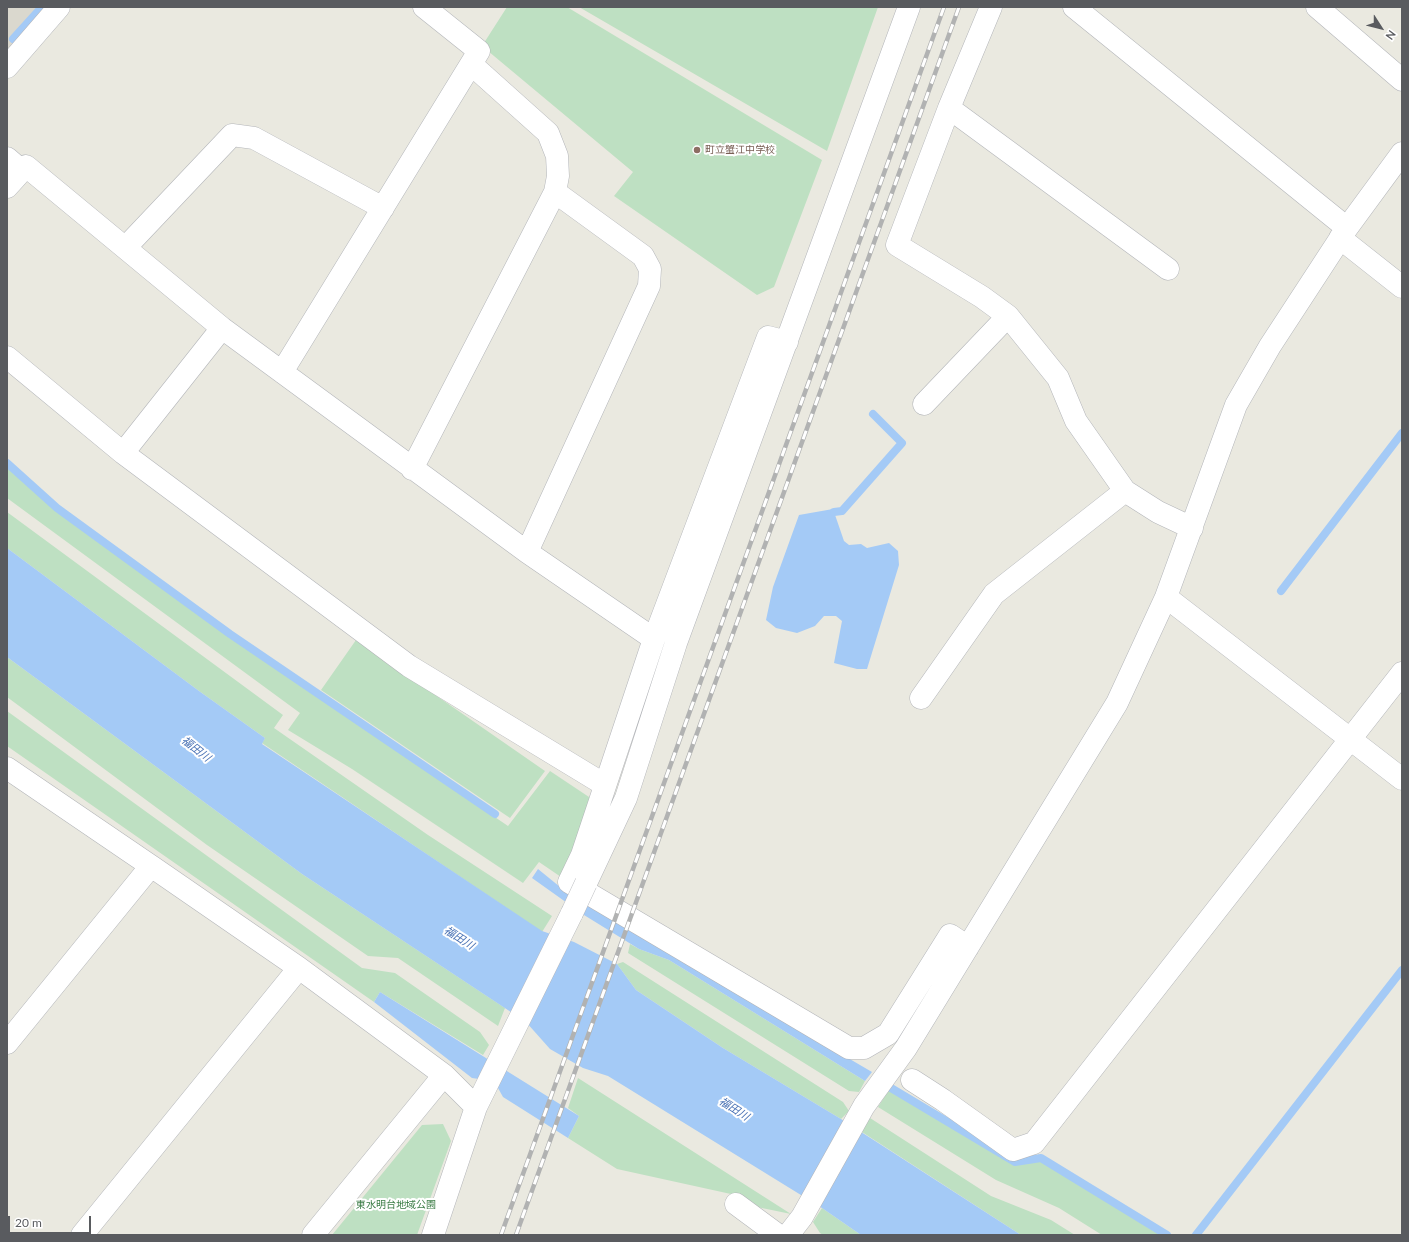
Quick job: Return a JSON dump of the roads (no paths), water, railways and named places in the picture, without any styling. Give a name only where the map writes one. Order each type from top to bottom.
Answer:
[{"type":"street","points":[[7,67],[59,7]]},
{"type":"street","points":[[282,372],[479,51],[424,7]]},
{"type":"street","points":[[433,1235],[476,1107],[570,918],[626,798],[676,643],[909,7]]},
{"type":"street","points":[[991,7],[949,108],[897,245],[982,297],[1008,316],[1058,378],[1076,421],[1125,491],[1158,512],[1192,528]]},
{"type":"street","points":[[1074,7],[1343,233],[1402,287]]},
{"type":"street","points":[[1317,7],[1402,80]]},
{"type":"street","points":[[412,469],[555,192],[558,176],[557,156],[548,133],[471,64]]},
{"type":"street","points":[[949,108],[1168,269]]},
{"type":"street","points":[[125,248],[232,135],[254,138],[383,208]]},
{"type":"street","points":[[788,1235],[802,1216],[858,1116],[906,1048],[1117,703],[1166,597],[1236,405],[1270,346],[1343,233],[1402,153]]},
{"type":"street","points":[[7,187],[14,164],[26,166],[222,328],[527,552],[654,639]]},
{"type":"street","points":[[527,552],[648,286],[650,269],[643,256],[555,192]]},
{"type":"street","points":[[924,404],[1008,316]]},
{"type":"street","points":[[123,453],[222,328]]},
{"type":"street","points":[[787,342],[768,337],[654,639],[582,855],[569,882],[849,1048],[864,1048],[888,1034],[950,935],[968,947]]},
{"type":"street","points":[[7,357],[123,453],[409,666],[605,785]]},
{"type":"street","points":[[921,698],[994,594],[1125,491]]},
{"type":"street","points":[[1166,597],[1402,779]]},
{"type":"street","points":[[912,1080],[943,1100],[1013,1150],[1034,1143],[1402,673]]},
{"type":"street","points":[[7,768],[299,968],[444,1075],[476,1107]]},
{"type":"street","points":[[8,1040],[151,866]]},
{"type":"street","points":[[82,1235],[299,968]]},
{"type":"street","points":[[313,1235],[444,1075]]},
{"type":"street","points":[[736,1204],[778,1235]]},
{"type":"water","points":[[833,509],[844,541],[849,545],[861,544],[867,548],[889,543],[898,551],[899,565],[867,669],[857,669],[834,663],[842,621],[836,616],[824,616],[815,626],[797,633],[776,628],[766,620],[773,587],[799,515]]},
{"type":"water","name":"福田川","points":[[7,548],[199,691],[265,738],[262,744],[542,931],[574,942],[617,964],[636,990],[723,1048],[841,1119],[1021,1235],[861,1235],[822,1208],[608,1076],[583,1068],[550,1049],[526,1022],[302,874],[7,657]]},
{"type":"water","points":[[538,869],[565,891],[632,932],[872,1072],[865,1081],[669,960],[639,949],[584,915],[532,878]]},
{"type":"water","points":[[380,992],[579,1116],[568,1138],[503,1097],[498,1088],[479,1079],[472,1078],[374,1002]]},
{"type":"waterway","points":[[13,39],[42,7]]},
{"type":"waterway","points":[[834,512],[842,511],[902,443],[873,414]]},
{"type":"waterway","points":[[1281,591],[1402,433]]},
{"type":"waterway","points":[[7,463],[57,508],[230,634],[495,814]]},
{"type":"waterway","points":[[1196,1235],[1402,970]]},
{"type":"waterway","points":[[891,1088],[1015,1162],[1041,1158],[1167,1235]]},
{"type":"railway","points":[[501,1235],[944,7]]},
{"type":"railway","points":[[516,1235],[959,7]]},
{"type":"place","name":"町立蟹江中学校","points":[[697,150]]},
{"type":"park label","name":"東水明台地域公園","points":[[396,1205]]}]
